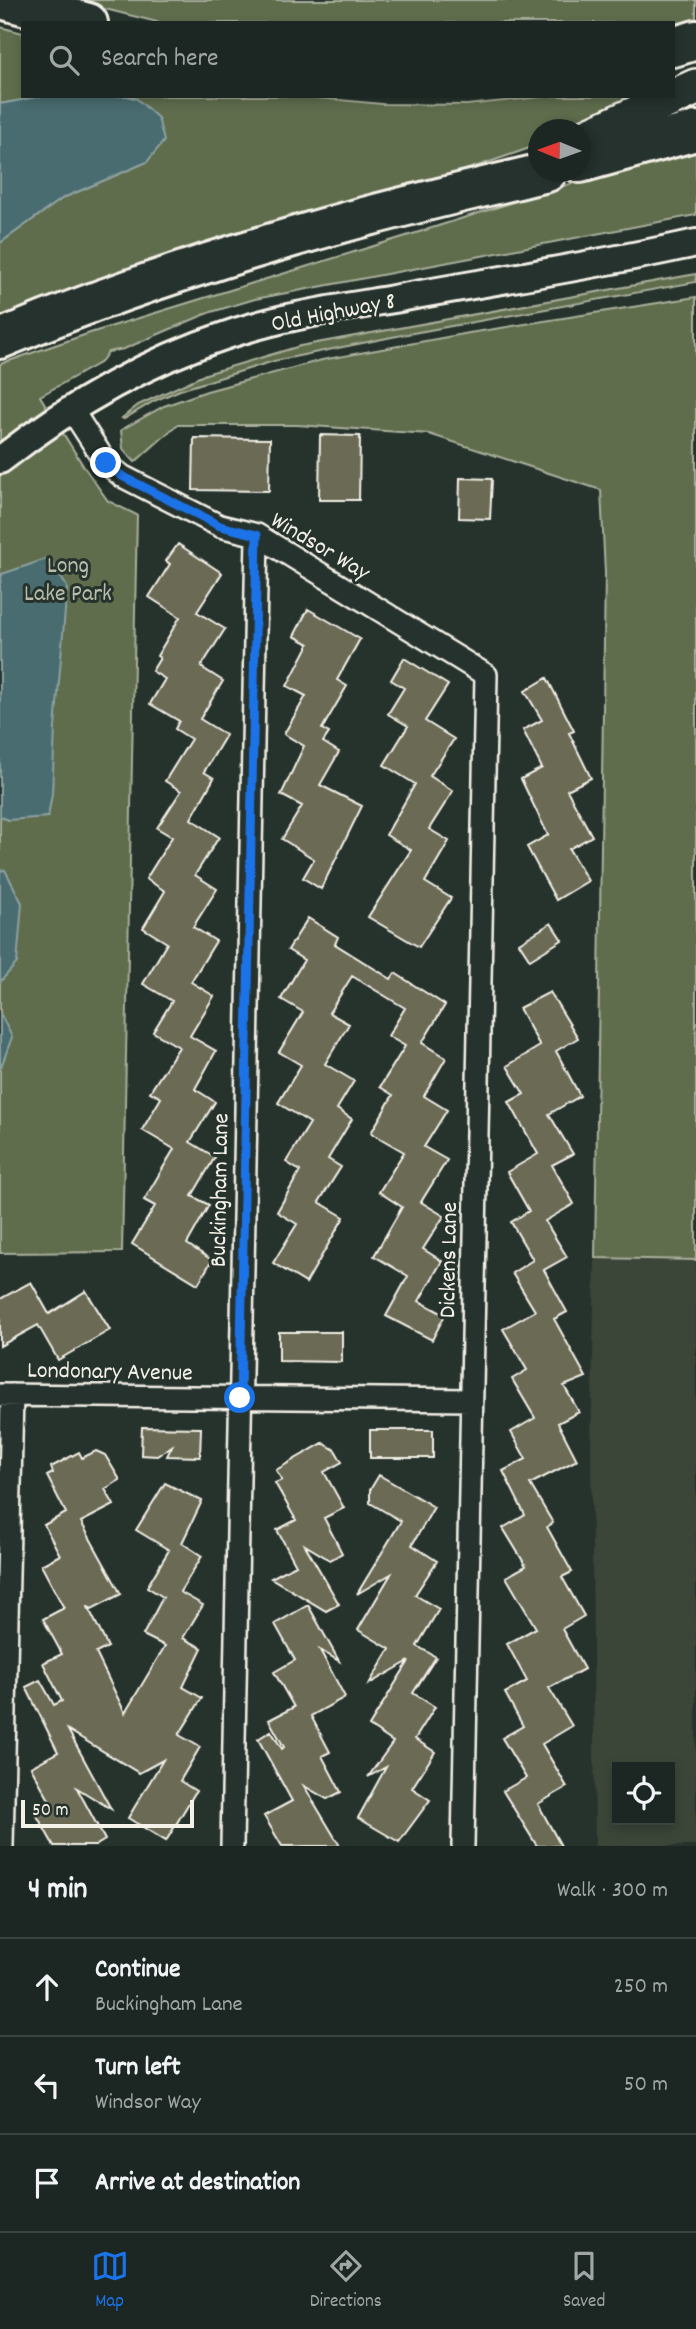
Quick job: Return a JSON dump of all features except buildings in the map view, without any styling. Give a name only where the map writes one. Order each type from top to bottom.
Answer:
[{"type":"highway","points":[[5,0],[81,21]]},
{"type":"highway","points":[[675,46],[696,40]]},
{"type":"highway","points":[[675,97],[696,87]]},
{"type":"highway","points":[[591,135],[672,98]]},
{"type":"highway","points":[[591,160],[696,131]]},
{"type":"highway","points":[[0,339],[170,275],[458,188],[528,162]]},
{"type":"highway","points":[[342,223],[528,177]]},
{"type":"street","name":"Old Highway 8","points":[[0,460],[33,435],[129,376],[218,338],[263,324],[696,243]]},
{"type":"street","name":"Windsor Way","points":[[72,410],[106,463],[122,476],[220,526],[257,535],[485,675]]},
{"type":"street","name":"Buckingham Lane","points":[[232,1846],[257,535]]},
{"type":"street","name":"Dickens Lane","points":[[463,1846],[485,675]]},
{"type":"street","name":"Londonary Avenue","points":[[6,1395],[471,1400]]},
{"type":"street","points":[[2,1846],[6,1395]]},
{"type":"shaded area","points":[[595,1258],[696,1260],[696,1846],[595,1846],[591,1448]]},
{"type":"green space","points":[[69,0],[696,0],[696,18],[675,24],[675,21],[153,21]]},
{"type":"green space","points":[[0,27],[21,32],[21,98],[32,98],[0,104]]},
{"type":"green space","points":[[134,98],[318,98],[382,104],[467,105],[531,98],[648,98],[591,123],[591,119],[528,119],[528,148],[404,190],[134,272],[0,317],[0,243],[63,198],[147,162],[137,99]]},
{"type":"green space","name":"Long Lake Park","points":[[696,144],[696,215],[255,299],[208,313],[124,349],[108,352],[101,362],[40,396],[108,501],[137,515],[122,1252],[0,1253],[0,364],[90,333],[576,182],[591,182],[591,177]]},
{"type":"green space","points":[[696,274],[696,282],[274,361],[180,390],[122,418],[138,405],[206,374],[300,346]]},
{"type":"green space","points":[[696,297],[696,1260],[595,1258],[605,573],[601,490],[429,434],[297,425],[177,425],[135,462],[123,449],[121,430],[164,406],[207,391],[322,360],[469,333]]},
{"type":"water","points":[[32,98],[134,98],[158,118],[164,141],[147,162],[63,198],[0,243],[0,104]]},
{"type":"water","points":[[49,558],[67,587],[52,794],[48,817],[8,820],[0,816],[0,584],[2,574]]},
{"type":"water","points":[[5,870],[22,903],[17,963],[0,982],[0,871]]},
{"type":"water","points":[[0,1013],[12,1037],[0,1070]]},
{"type":"route","points":[[106,463],[122,476],[220,526],[257,535],[240,1398]]}]
